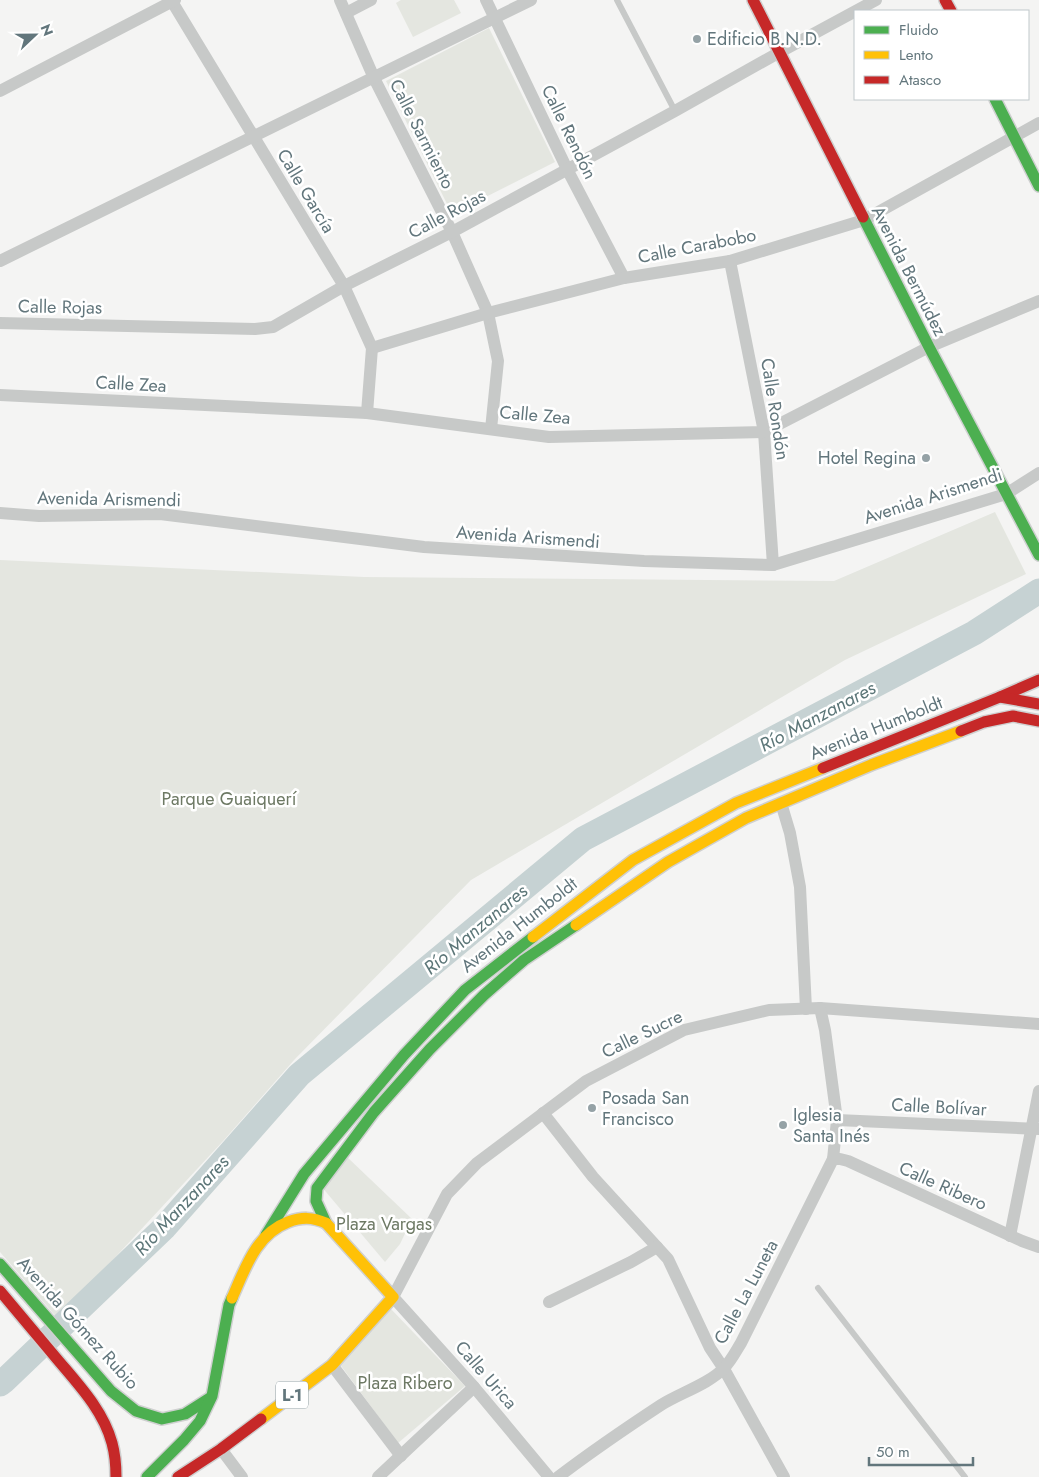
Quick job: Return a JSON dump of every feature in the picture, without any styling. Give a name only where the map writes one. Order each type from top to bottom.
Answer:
[{"type":"main road","name":"Avenida Bermúdez","points":[[753,0],[928,348],[1039,555]]},
{"type":"main road","points":[[996,100],[1039,186]]},
{"type":"main road","name":"Avenida Humboldt","points":[[147,1477],[200,1421],[212,1396],[229,1305],[252,1254],[304,1174],[404,1055],[465,990],[633,860],[736,803],[1039,680]]},
{"type":"main road","points":[[1000,697],[1039,704]]},
{"type":"main road","name":"Avenida Humboldt","points":[[393,1298],[326,1223],[316,1201],[317,1188],[374,1112],[430,1049],[484,995],[524,960],[668,862],[746,818],[871,765],[984,722],[1013,716],[1039,720]]},
{"type":"main road","points":[[266,1235],[283,1224],[299,1218],[314,1218],[326,1223]]},
{"type":"main road","name":"Avenida Gómez Rubio","points":[[0,1264],[111,1391],[136,1410],[162,1419],[185,1414],[212,1396]]},
{"type":"main road","name":"Avenida Gómez Rubio","points":[[0,1291],[95,1406],[115,1449],[116,1477]]},
{"type":"main road","name":"L-1","points":[[178,1477],[221,1449],[332,1366],[393,1298]]},
{"type":"street","points":[[0,91],[172,0]]},
{"type":"street","name":"Calle García","points":[[172,0],[344,286],[372,348],[366,413]]},
{"type":"street","name":"Calle Sarmiento","points":[[340,0],[374,78],[452,232],[488,314],[498,361],[491,429]]},
{"type":"street","points":[[346,13],[371,0]]},
{"type":"street","name":"Calle Rendón","points":[[486,0],[567,169],[624,278]]},
{"type":"street","points":[[0,261],[531,0]]},
{"type":"street","name":"Calle Rojas","points":[[858,10],[876,0]]},
{"type":"street","name":"Calle Rojas","points":[[0,323],[255,329],[273,327],[344,286],[452,232],[854,12]]},
{"type":"street","name":"Calle Carabobo","points":[[372,348],[488,314],[624,278],[730,261],[864,220],[1039,123]]},
{"type":"street","name":"Calle Rondón","points":[[730,261],[764,432],[773,565]]},
{"type":"street","name":"Calle Zea","points":[[0,395],[366,413],[549,437],[764,432],[928,348],[1039,301]]},
{"type":"street","name":"Avenida Arismendi","points":[[0,513],[39,516],[160,514],[424,547],[644,562],[773,565],[1006,494],[1039,473]]},
{"type":"street","points":[[781,803],[790,833],[800,887],[806,1008]]},
{"type":"street","name":"Calle Sucre","points":[[393,1298],[447,1194],[477,1163],[586,1081],[684,1030],[769,1010],[806,1008],[1039,1024]]},
{"type":"street","points":[[820,1008],[837,1120],[833,1160]]},
{"type":"street","points":[[1010,1236],[1035,1128],[1039,1091]]},
{"type":"street","points":[[543,1113],[592,1176],[668,1259],[710,1348],[724,1369],[784,1477]]},
{"type":"street","name":"Calle Bolívar","points":[[837,1120],[1035,1128]]},
{"type":"street","name":"Calle Ribero","points":[[833,1160],[848,1161],[1010,1236],[1039,1247]]},
{"type":"street","name":"Calle La Luneta","points":[[558,1477],[615,1435],[664,1403],[706,1381],[724,1369],[742,1343],[833,1160]]},
{"type":"street","points":[[549,1302],[658,1247]]},
{"type":"street","name":"Calle Urica","points":[[393,1298],[474,1387],[549,1477]]},
{"type":"street","points":[[332,1366],[401,1456]]},
{"type":"street","points":[[378,1477],[474,1387]]},
{"type":"street","points":[[221,1449],[242,1477]]},
{"type":"lane","points":[[617,0],[675,110]]},
{"type":"lane","points":[[818,1288],[965,1477]]},
{"type":"green space","points":[[401,0],[454,0],[461,13],[413,37],[396,3]]},
{"type":"green space","points":[[489,28],[555,162],[452,214],[386,81]]},
{"type":"green space","name":"Parque Guaiquerí","points":[[995,512],[1026,574],[845,660],[471,880],[295,1059],[224,1140],[58,1319],[0,1252],[0,560],[364,577],[834,581]]},
{"type":"green space","name":"Plaza Vargas","points":[[347,1157],[412,1219],[400,1244],[385,1262],[321,1186]]},
{"type":"green space","name":"Plaza Ribero","points":[[389,1307],[465,1386],[398,1443],[339,1363]]},
{"type":"waterway","name":"Río Manzanares","points":[[0,1384],[164,1228],[299,1075],[583,839],[974,633],[1039,591]]},
{"type":"traffic: fast","points":[[996,100],[1039,186]]},
{"type":"traffic: fast","points":[[863,217],[929,347],[1039,555]]},
{"type":"traffic: fast","points":[[326,1223],[316,1201],[317,1188],[374,1112],[430,1049],[484,995],[524,960],[576,925]]},
{"type":"traffic: fast","points":[[266,1235],[304,1174],[404,1055],[465,990],[533,937]]},
{"type":"traffic: fast","points":[[0,1264],[111,1391],[136,1411],[162,1419],[185,1414],[210,1398]]},
{"type":"traffic: fast","points":[[147,1477],[200,1421],[212,1396],[229,1305],[232,1298]]},
{"type":"traffic: slow","points":[[576,925],[668,862],[746,818],[871,765],[961,731]]},
{"type":"traffic: slow","points":[[533,937],[633,860],[736,803],[823,768]]},
{"type":"traffic: slow","points":[[232,1298],[247,1264],[268,1235],[288,1222],[307,1218],[326,1223],[393,1297],[332,1365],[261,1419]]},
{"type":"traffic: jam","points":[[753,0],[863,217]]},
{"type":"traffic: jam","points":[[945,0],[950,10]]},
{"type":"traffic: jam","points":[[1000,697],[1039,680]]},
{"type":"traffic: jam","points":[[823,768],[1000,697],[1039,704]]},
{"type":"traffic: jam","points":[[961,731],[984,722],[1013,716],[1039,721]]},
{"type":"traffic: jam","points":[[0,1291],[81,1388],[103,1419],[112,1443],[116,1477]]},
{"type":"traffic: jam","points":[[178,1477],[221,1449],[261,1419]]},
{"type":"place","name":"Edificio B.N.D.","points":[[697,39]]},
{"type":"place","name":"Hotel Regina","points":[[926,458]]},
{"type":"place","name":"Posada San Francisco","points":[[592,1108]]},
{"type":"place","name":"Iglesia Santa Inés","points":[[783,1125]]}]
